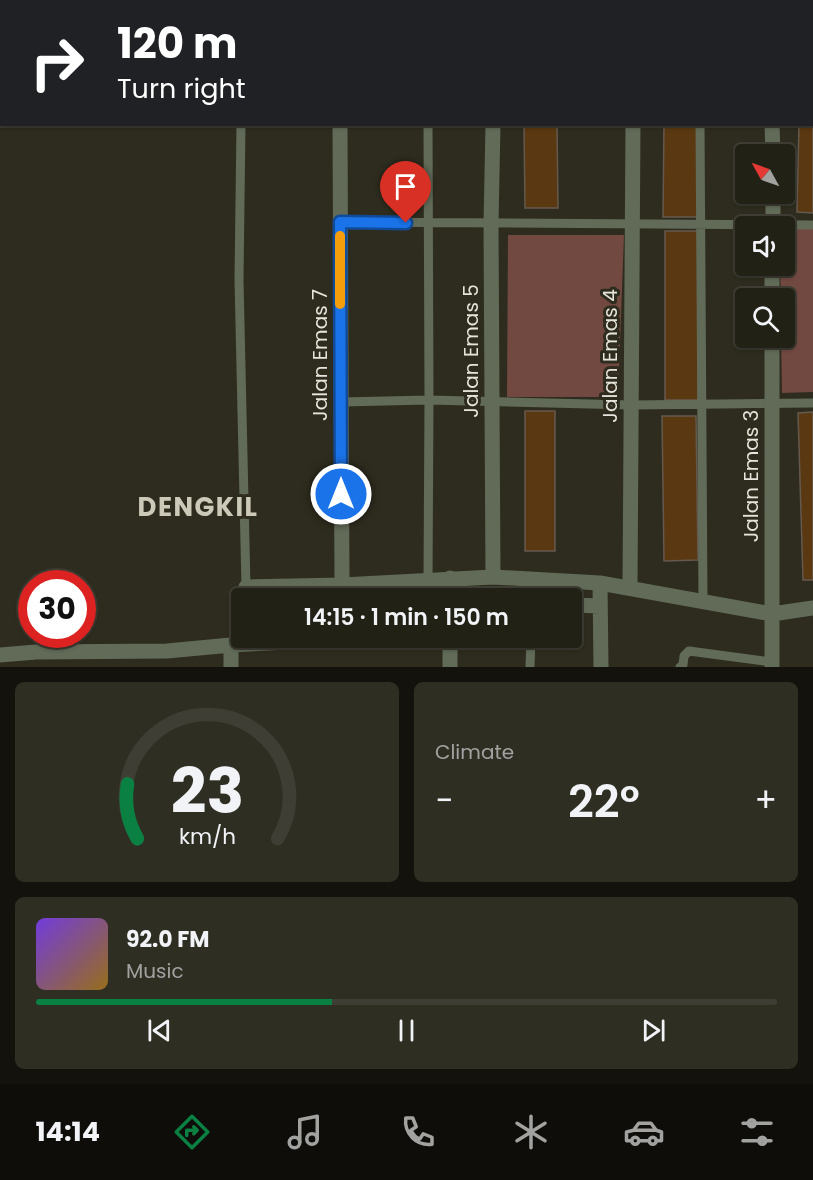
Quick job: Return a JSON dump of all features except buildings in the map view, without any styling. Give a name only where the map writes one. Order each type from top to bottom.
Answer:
[{"type":"street","name":"Jalan Emas 7","points":[[340,126],[342,585]]},
{"type":"street","name":"Jalan Emas 5","points":[[493,126],[493,577]]},
{"type":"street","name":"Jalan Emas 4","points":[[630,588],[633,126]]},
{"type":"street","points":[[772,126],[772,144]]},
{"type":"street","name":"Jalan Emas 3","points":[[772,348],[772,665]]},
{"type":"street","points":[[246,587],[342,585],[493,577],[600,583],[772,614],[813,609]]},
{"type":"street","points":[[450,578],[450,588]]},
{"type":"street","points":[[600,583],[601,667]]},
{"type":"street","points":[[582,605],[600,606]]},
{"type":"street","points":[[0,655],[36,660],[231,645]]},
{"type":"street","points":[[231,648],[231,667]]},
{"type":"street","points":[[450,648],[450,667]]},
{"type":"street","points":[[167,667],[168,651]]},
{"type":"lane","points":[[241,126],[240,280],[246,587]]},
{"type":"lane","points":[[428,126],[428,580]]},
{"type":"lane","points":[[700,126],[703,601]]},
{"type":"lane","points":[[340,222],[735,225]]},
{"type":"lane","points":[[795,225],[813,225]]},
{"type":"lane","points":[[341,402],[429,400],[631,405],[813,403]]},
{"type":"lane","points":[[530,667],[531,648]]},
{"type":"lane","points":[[680,667],[683,665],[684,656],[689,651],[772,665]]},
{"type":"shaded area","points":[[795,228],[813,228],[813,392],[782,393],[781,348],[795,348],[795,288],[781,288],[780,276],[795,276]]},
{"type":"shaded area","points":[[508,235],[624,235],[618,397],[507,397]]},
{"type":"slow traffic","points":[[340,236],[340,304]]},
{"type":"district","name":"DENGKIL","points":[[198,507]]},
{"type":"route","points":[[341,494],[340,222],[406,223]]}]
